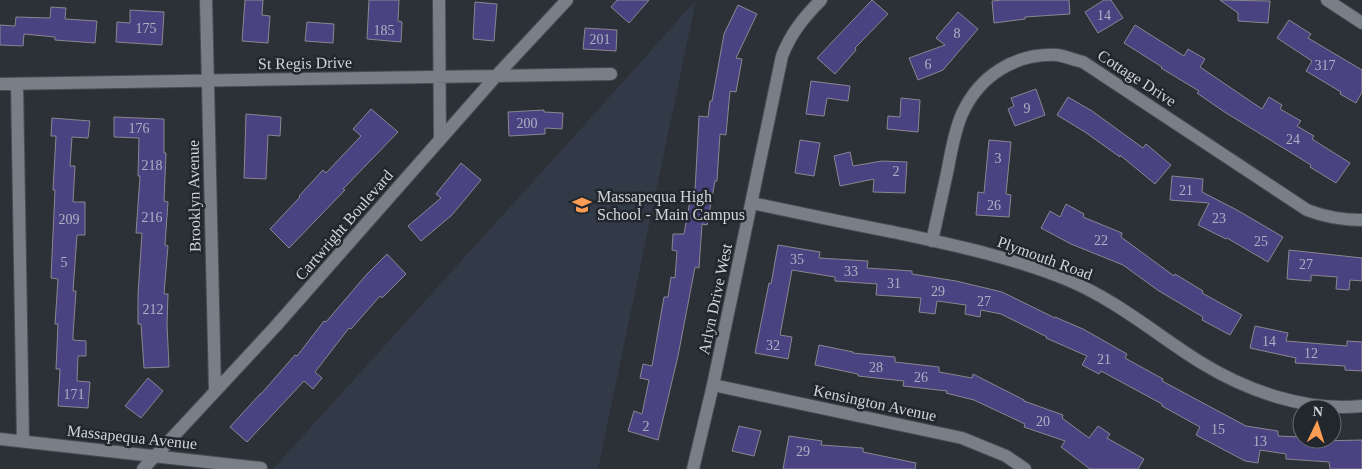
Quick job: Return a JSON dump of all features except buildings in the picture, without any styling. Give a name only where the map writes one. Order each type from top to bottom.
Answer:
[{"type":"street","name":"Brooklyn Avenue","points":[[206,0],[215,390]]},
{"type":"street","points":[[439,0],[440,140]]},
{"type":"street","name":"Cartwright Boulevard","points":[[143,469],[275,327],[497,75],[567,0]]},
{"type":"street","name":"Arlyn Drive West","points":[[693,469],[713,385],[782,56],[797,26],[821,0]]},
{"type":"street","points":[[1327,0],[1362,23]]},
{"type":"street","name":"Cottage Drive","points":[[932,240],[956,131],[962,113],[973,95],[993,73],[1009,64],[1027,58],[1057,56],[1083,62],[1307,210],[1344,220],[1362,220]]},
{"type":"street","name":"St Regis Drive","points":[[0,84],[611,74]]},
{"type":"street","points":[[17,84],[23,441]]},
{"type":"street","name":"Plymouth Road","points":[[752,203],[932,240],[1009,259],[1070,281],[1110,301],[1200,362],[1229,378],[1278,398],[1310,404],[1352,408],[1362,406]]},
{"type":"street","name":"Kensington Avenue","points":[[713,385],[962,438],[1006,456],[1025,469]]},
{"type":"street","name":"Massapequa Avenue","points":[[0,439],[261,468]]},
{"type":"shaded area","name":"Massapequa High School - Main Campus","points":[[696,0],[598,469],[273,469],[596,112]]},
{"type":"place","name":"Massapequa High School - Main Campus","points":[[582,205]]}]
